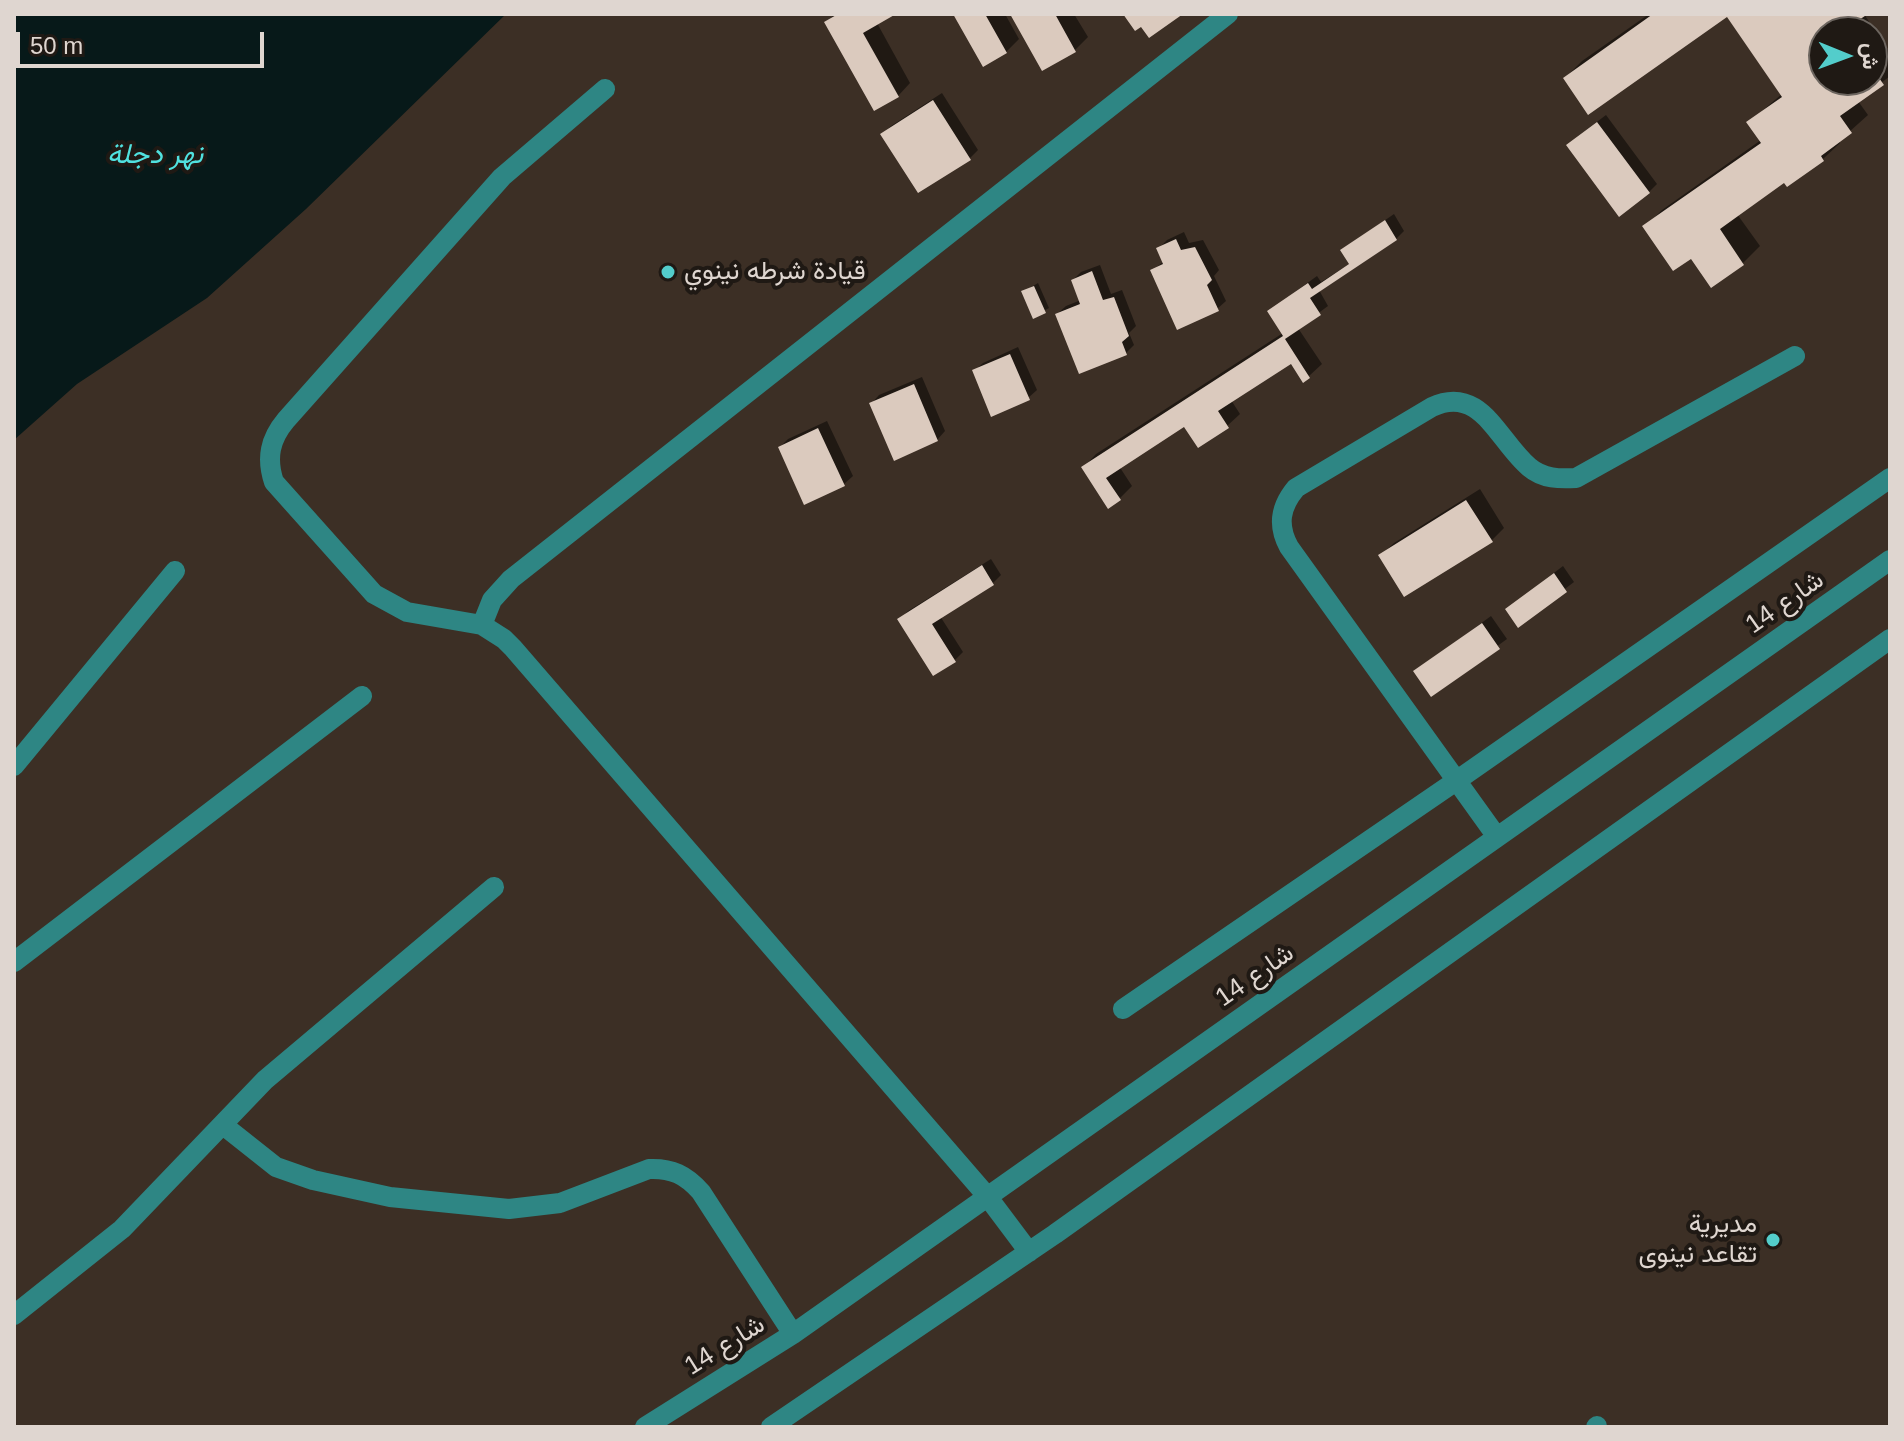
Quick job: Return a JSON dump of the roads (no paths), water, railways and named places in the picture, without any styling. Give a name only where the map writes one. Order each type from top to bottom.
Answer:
[{"type":"street","points":[[482,625],[492,600],[511,579],[1228,14]]},
{"type":"street","points":[[605,89],[502,177],[286,420],[272,443],[270,469],[282,493],[374,594],[407,612],[482,625],[513,648],[987,1196],[1029,1252]]},
{"type":"street","points":[[1497,837],[1289,547],[1281,527],[1284,506],[1289,497],[1296,488],[1432,407],[1452,400],[1463,401],[1481,412],[1529,467],[1549,477],[1576,478],[1795,356]]},
{"type":"street","points":[[1123,1009],[1890,478]]},
{"type":"street","name":"شارع 14","points":[[645,1427],[793,1334],[1890,560]]},
{"type":"street","points":[[14,766],[175,571]]},
{"type":"street","points":[[771,1427],[1029,1252],[1890,639]]},
{"type":"street","points":[[14,962],[362,696]]},
{"type":"street","points":[[14,1315],[122,1229],[265,1080],[494,887]]},
{"type":"street","points":[[223,1125],[276,1167],[338,1187],[405,1198],[526,1209],[560,1203],[649,1169],[678,1173],[701,1192],[793,1334]]},
{"type":"water","name":"نهر دجلة","points":[[14,14],[506,14],[306,209],[207,298],[77,384],[14,440]]},
{"type":"place","name":"قيادة شرطه نينوي","points":[[668,272]]},
{"type":"place","name":"مديرية تقاعد نينوى","points":[[1773,1240]]}]
